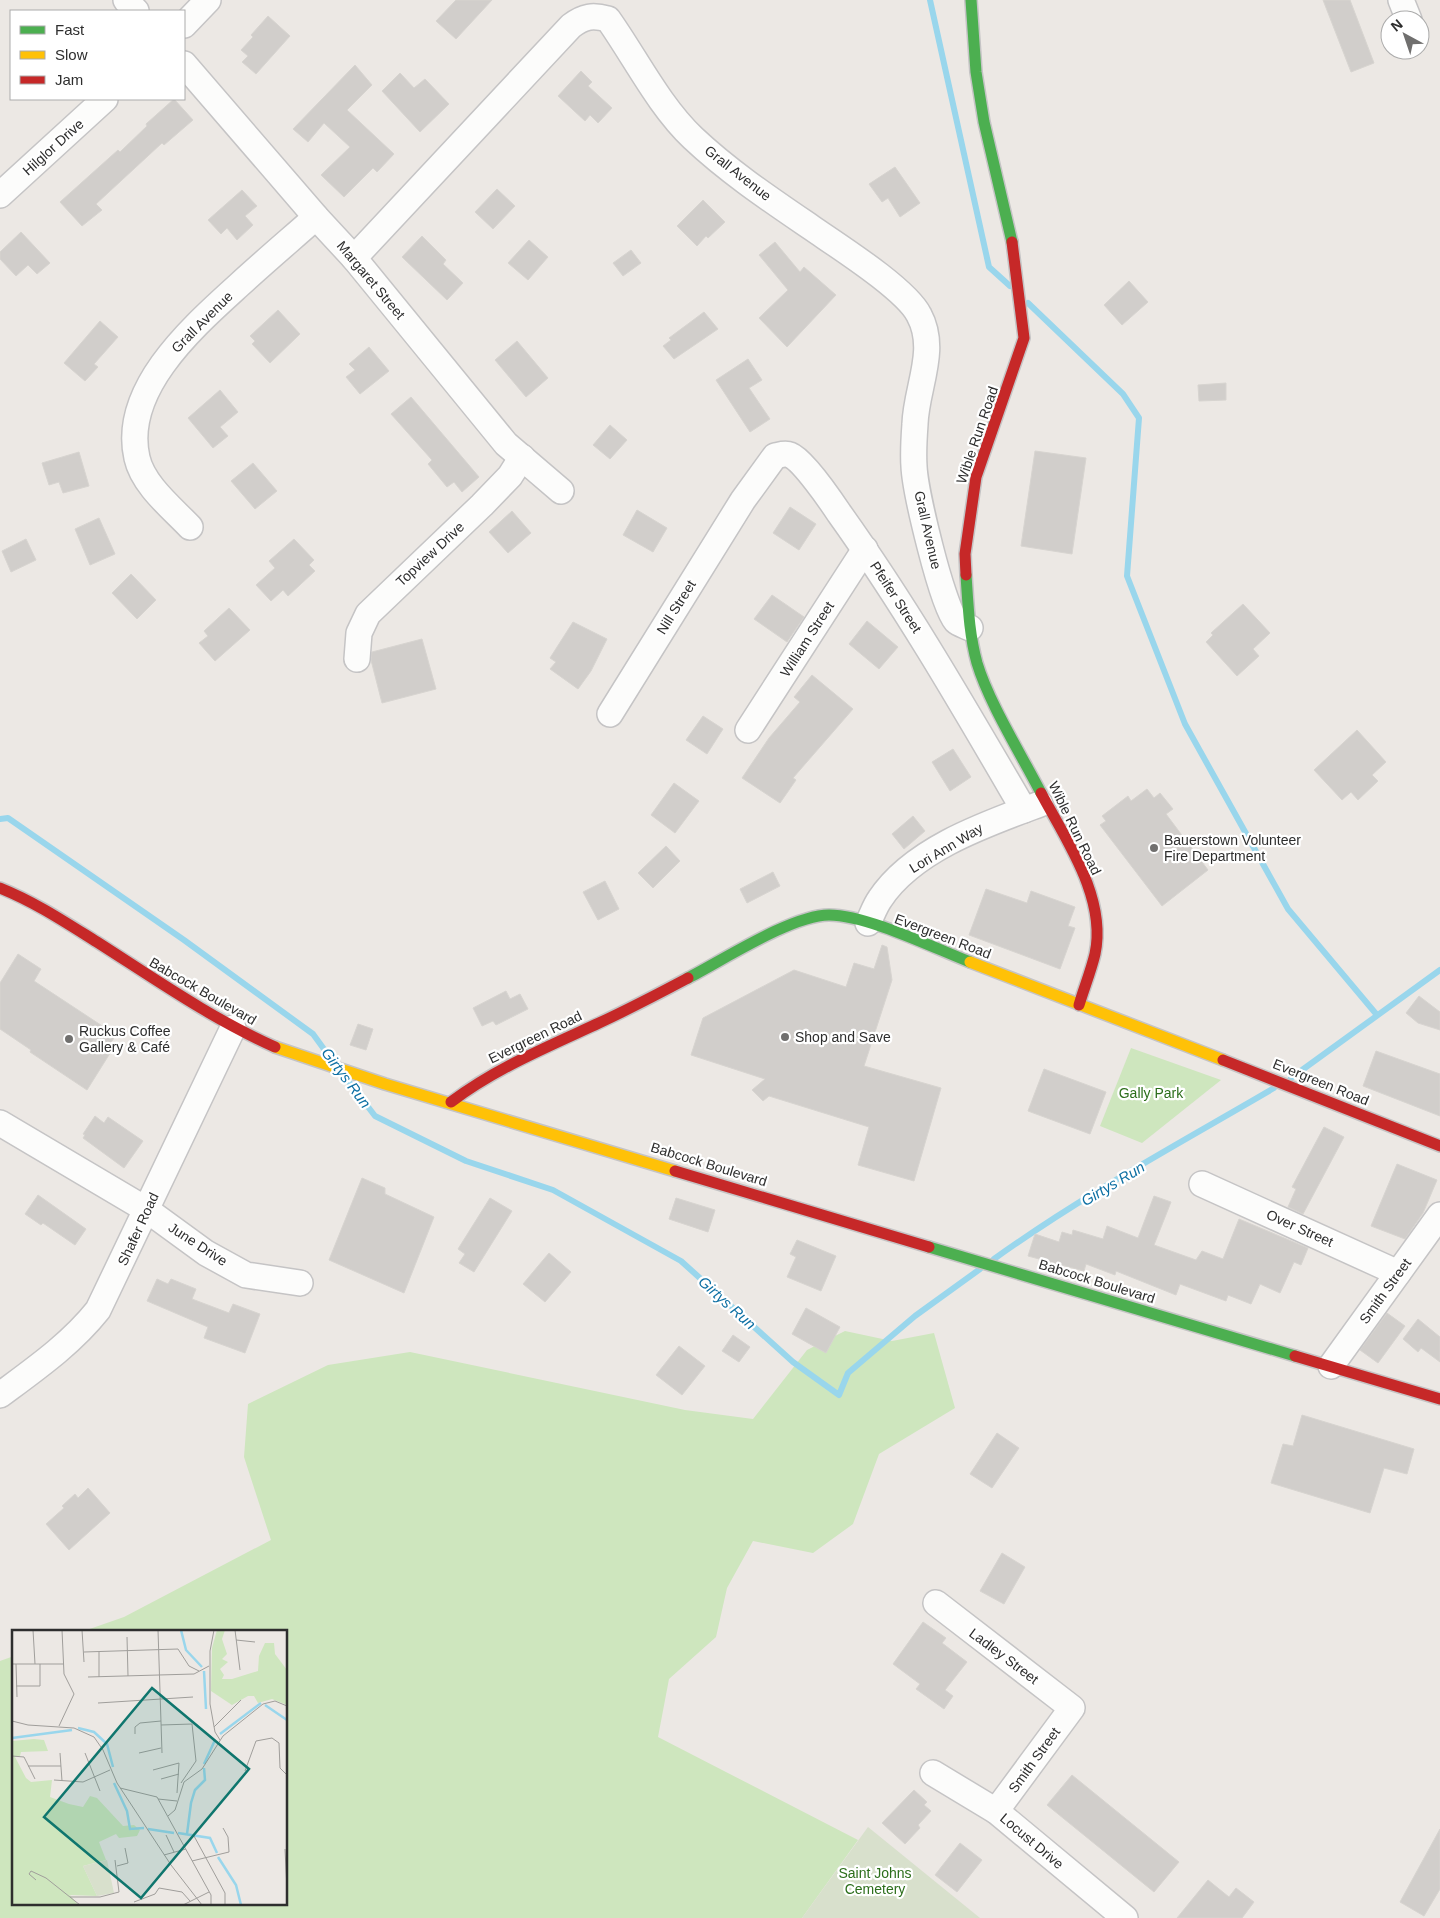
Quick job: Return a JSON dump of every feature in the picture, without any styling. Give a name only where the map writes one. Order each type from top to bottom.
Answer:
[{"type":"street","points":[[126,0],[135,10]]},
{"type":"street","points":[[185,24],[208,0]]},
{"type":"street","name":"Wible Run Road","points":[[971,0],[976,72],[996,180],[1014,251],[1024,338],[976,477],[969,514],[965,554],[970,628],[977,663],[990,694],[1081,869],[1092,901],[1096,929],[1095,953],[1080,1005]]},
{"type":"street","name":"Grall Avenue","points":[[354,258],[571,26],[582,18],[591,16],[608,19],[657,93],[691,136],[723,164],[867,266],[919,313],[925,328],[927,345],[915,422],[914,468],[928,536],[948,608],[957,622],[970,628]]},
{"type":"street","name":"Margaret Street","points":[[185,65],[316,217],[354,258],[506,444],[561,491]]},
{"type":"street","name":"Hilglor Drive","points":[[0,195],[104,100]]},
{"type":"street","name":"Grall Avenue","points":[[190,527],[153,486],[137,460],[135,430],[149,387],[165,361],[199,322],[316,217]]},
{"type":"street","name":"Pfeifer Street","points":[[743,500],[776,456],[790,455],[796,459],[826,493],[865,549],[939,664],[1024,810]]},
{"type":"street","name":"Topview Drive","points":[[357,659],[359,633],[368,614],[482,505],[510,476],[522,457]]},
{"type":"street","name":"Nill Street","points":[[610,714],[743,500]]},
{"type":"street","name":"William Street","points":[[748,730],[865,549]]},
{"type":"street","name":"Lori Ann Way","points":[[868,923],[879,900],[892,883],[915,864],[984,824],[1047,802]]},
{"type":"street","name":"Babcock Boulevard","points":[[0,888],[22,897],[55,916],[172,992],[232,1028],[284,1051],[385,1084],[451,1102],[1440,1399]]},
{"type":"street","name":"Evergreen Road","points":[[451,1102],[468,1088],[496,1072],[620,1013],[790,924],[812,916],[829,914],[842,915],[868,923],[1241,1066],[1440,1146]]},
{"type":"street","name":"Shafer Road","points":[[0,1395],[56,1352],[84,1327],[98,1310],[232,1028]]},
{"type":"street","name":"June Drive","points":[[0,1123],[147,1210],[206,1253],[246,1275],[300,1282]]},
{"type":"street","name":"Over Street","points":[[1202,1184],[1398,1273]]},
{"type":"street","name":"Smith Street","points":[[1331,1366],[1440,1215]]},
{"type":"street","name":"Ladley Street","points":[[936,1603],[1072,1708]]},
{"type":"street","name":"Smith Street","points":[[996,1811],[1072,1708]]},
{"type":"street","name":"Locust Drive","points":[[933,1773],[996,1811],[1126,1918]]},
{"type":"green space","name":"Gally Park","points":[[1131,1048],[1221,1080],[1142,1143],[1100,1126]]},
{"type":"green space","points":[[845,1331],[892,1341],[934,1333],[955,1408],[879,1454],[853,1524],[813,1553],[753,1541],[727,1588],[716,1637],[669,1679],[658,1737],[858,1840],[802,1918],[0,1918],[0,1661],[12,1657],[12,1906],[288,1906],[288,1630],[87,1630],[124,1617],[271,1540],[244,1457],[248,1404],[328,1365],[410,1352],[685,1410],[753,1419],[807,1350]]},
{"type":"green space","name":"Saint Johns Cemetery","points":[[868,1827],[980,1918],[802,1918]]},
{"type":"building","points":[[456,0],[492,0],[456,39],[436,21]]},
{"type":"building","points":[[1323,0],[1350,0],[1374,63],[1351,72]]},
{"type":"building","points":[[268,16],[290,36],[256,74],[242,62],[248,56],[241,50]]},
{"type":"building","points":[[355,65],[372,85],[347,110],[394,154],[377,172],[373,168],[344,197],[321,175],[350,147],[324,123],[308,142],[293,129]]},
{"type":"building","points":[[581,71],[592,82],[588,86],[612,108],[598,123],[590,115],[585,121],[558,96]]},
{"type":"building","points":[[400,73],[414,88],[425,79],[449,104],[420,132],[382,91]]},
{"type":"building","points":[[173,100],[193,120],[164,145],[162,143],[96,204],[102,210],[82,226],[60,202],[118,150],[120,152],[147,126],[146,124]]},
{"type":"building","points":[[895,167],[920,203],[900,217],[888,198],[882,202],[869,184]]},
{"type":"building","points":[[497,189],[515,206],[493,229],[475,212]]},
{"type":"building","points":[[242,190],[257,206],[245,216],[253,225],[237,240],[227,228],[221,234],[208,220]]},
{"type":"building","points":[[703,200],[725,222],[708,238],[706,236],[697,246],[677,226]]},
{"type":"building","points":[[21,232],[50,263],[37,274],[28,265],[16,276],[0,259],[0,252]]},
{"type":"building","points":[[422,236],[446,260],[443,264],[463,283],[447,300],[402,257]]},
{"type":"building","points":[[529,240],[548,257],[528,280],[508,263]]},
{"type":"building","points":[[775,242],[800,272],[804,267],[836,295],[787,347],[759,318],[788,290],[759,255]]},
{"type":"building","points":[[631,250],[641,263],[623,276],[613,263]]},
{"type":"building","points":[[1129,281],[1148,302],[1122,325],[1104,305]]},
{"type":"building","points":[[278,310],[300,334],[270,363],[252,344],[255,341],[250,336]]},
{"type":"building","points":[[704,312],[718,329],[674,359],[663,346],[671,340],[669,338]]},
{"type":"building","points":[[100,321],[118,337],[94,364],[98,367],[85,381],[64,363]]},
{"type":"building","points":[[517,341],[548,378],[526,397],[495,360]]},
{"type":"building","points":[[369,347],[389,371],[360,394],[346,377],[355,370],[349,364]]},
{"type":"building","points":[[748,359],[762,380],[749,388],[770,419],[750,432],[716,380]]},
{"type":"building","points":[[1226,383],[1226,400],[1199,401],[1198,385]]},
{"type":"building","points":[[220,390],[238,412],[220,427],[228,436],[213,448],[188,418]]},
{"type":"building","points":[[411,397],[479,477],[462,492],[454,482],[447,487],[428,464],[432,460],[391,414]]},
{"type":"building","points":[[610,425],[627,440],[610,459],[593,445]]},
{"type":"building","points":[[1035,451],[1086,458],[1072,554],[1021,546]]},
{"type":"building","points":[[79,452],[89,486],[63,493],[59,482],[49,485],[42,463]]},
{"type":"building","points":[[253,463],[277,491],[255,509],[231,481]]},
{"type":"building","points":[[790,507],[816,524],[799,550],[773,533]]},
{"type":"building","points":[[637,510],[667,528],[653,552],[623,535]]},
{"type":"building","points":[[512,511],[531,533],[508,553],[489,532]]},
{"type":"building","points":[[99,518],[115,554],[90,565],[75,529]]},
{"type":"building","points":[[26,539],[36,560],[11,572],[2,551]]},
{"type":"building","points":[[294,539],[314,560],[309,565],[315,571],[288,596],[283,590],[271,601],[256,585],[275,568],[269,561]]},
{"type":"building","points":[[131,574],[156,600],[137,619],[112,593]]},
{"type":"building","points":[[772,595],[804,617],[787,642],[754,619]]},
{"type":"building","points":[[1243,604],[1270,633],[1253,649],[1259,656],[1237,676],[1206,642],[1213,635],[1211,633]]},
{"type":"building","points":[[229,608],[250,630],[215,661],[199,643],[208,636],[204,631]]},
{"type":"building","points":[[867,621],[898,647],[879,669],[849,644]]},
{"type":"building","points":[[573,622],[607,639],[591,671],[578,689],[550,669],[556,662],[550,658]]},
{"type":"building","points":[[422,639],[436,689],[382,703],[371,660],[372,652]]},
{"type":"building","points":[[812,675],[853,709],[793,778],[796,780],[780,803],[742,778],[769,738],[800,702],[794,697]]},
{"type":"building","points":[[703,716],[723,729],[707,754],[686,740]]},
{"type":"building","points":[[1357,730],[1386,762],[1372,775],[1378,781],[1358,800],[1351,792],[1342,800],[1314,770]]},
{"type":"building","points":[[953,749],[971,777],[950,791],[932,762]]},
{"type":"building","points":[[674,783],[699,801],[675,833],[651,815]]},
{"type":"building","name":"Bauerstown Volunteer Fire Department","points":[[1147,789],[1154,798],[1160,793],[1173,809],[1166,814],[1208,870],[1162,906],[1100,825],[1106,821],[1102,816],[1128,796],[1131,801]]},
{"type":"building","points":[[913,816],[925,831],[904,849],[892,834]]},
{"type":"building","points":[[666,846],[680,861],[653,888],[638,873]]},
{"type":"building","points":[[773,872],[780,886],[747,903],[740,889]]},
{"type":"building","points":[[605,881],[619,909],[598,920],[583,892]]},
{"type":"building","points":[[986,889],[1027,903],[1031,891],[1075,907],[1068,926],[1075,928],[1060,969],[969,935]]},
{"type":"building","name":"Shop and Save","points":[[882,945],[887,947],[892,980],[864,1066],[941,1088],[914,1181],[858,1165],[869,1127],[769,1096],[763,1101],[752,1090],[765,1079],[691,1055],[703,1018],[794,970],[846,987],[854,963],[874,969]]},
{"type":"building","name":"Ruckus Coffee Gallery & Café","points":[[18,954],[41,969],[34,981],[116,1035],[108,1047],[112,1050],[87,1090],[30,1052],[31,1050],[0,1029],[0,983]]},
{"type":"building","points":[[506,991],[510,999],[520,994],[528,1009],[496,1025],[493,1021],[482,1026],[473,1008]]},
{"type":"building","points":[[1419,996],[1440,1012],[1440,1030],[1418,1023],[1406,1013]]},
{"type":"building","points":[[358,1024],[373,1029],[366,1050],[350,1045]]},
{"type":"building","points":[[1376,1051],[1440,1074],[1440,1116],[1363,1086]]},
{"type":"building","points":[[1044,1069],[1106,1092],[1090,1134],[1028,1111]]},
{"type":"building","points":[[95,1116],[104,1123],[108,1117],[143,1141],[124,1168],[83,1138],[85,1135],[83,1134]]},
{"type":"building","points":[[1324,1127],[1344,1137],[1303,1214],[1288,1207],[1296,1189],[1292,1187]]},
{"type":"building","points":[[1397,1164],[1437,1180],[1423,1213],[1405,1239],[1371,1226]]},
{"type":"building","points":[[362,1178],[385,1188],[385,1194],[434,1217],[404,1293],[329,1260]]},
{"type":"building","points":[[38,1195],[86,1229],[75,1245],[43,1223],[41,1225],[25,1214]]},
{"type":"building","points":[[1154,1196],[1171,1202],[1154,1245],[1196,1260],[1202,1251],[1223,1259],[1239,1219],[1308,1248],[1301,1265],[1294,1262],[1280,1293],[1260,1284],[1251,1304],[1228,1295],[1226,1301],[1180,1284],[1176,1295],[1116,1271],[1115,1275],[1086,1264],[1084,1271],[1028,1256],[1035,1234],[1059,1242],[1062,1232],[1072,1235],[1073,1230],[1103,1239],[1107,1226],[1138,1238]]},
{"type":"building","points":[[490,1198],[512,1211],[474,1272],[459,1263],[465,1254],[458,1249]]},
{"type":"building","points":[[676,1198],[715,1210],[708,1232],[669,1219]]},
{"type":"building","points":[[797,1240],[836,1256],[821,1291],[787,1277],[796,1257],[790,1254]]},
{"type":"building","points":[[549,1253],[571,1272],[545,1302],[523,1284]]},
{"type":"building","points":[[157,1279],[168,1284],[171,1279],[196,1289],[192,1299],[229,1313],[233,1304],[260,1314],[245,1353],[204,1338],[208,1327],[147,1301]]},
{"type":"building","points":[[806,1308],[840,1327],[826,1353],[792,1334]]},
{"type":"building","points":[[1387,1313],[1405,1326],[1378,1363],[1360,1350]]},
{"type":"building","points":[[1418,1319],[1440,1337],[1440,1362],[1421,1348],[1418,1352],[1403,1339]]},
{"type":"building","points":[[733,1335],[750,1347],[739,1362],[722,1351]]},
{"type":"building","points":[[679,1346],[705,1366],[682,1395],[656,1375]]},
{"type":"building","points":[[1302,1415],[1414,1449],[1407,1474],[1384,1468],[1370,1513],[1271,1483],[1283,1444],[1293,1446]]},
{"type":"building","points":[[997,1433],[1019,1448],[992,1488],[970,1474]]},
{"type":"building","points":[[88,1488],[110,1513],[69,1550],[46,1524],[64,1508],[62,1506],[75,1494],[78,1498]]},
{"type":"building","points":[[1002,1553],[1025,1567],[1004,1604],[980,1591]]},
{"type":"building","points":[[923,1622],[946,1638],[942,1643],[967,1662],[945,1690],[953,1696],[944,1709],[916,1689],[920,1684],[893,1664]]},
{"type":"building","points":[[1072,1775],[1179,1862],[1154,1892],[1047,1805]]},
{"type":"building","points":[[914,1790],[927,1802],[924,1805],[931,1811],[918,1825],[920,1828],[905,1844],[882,1823]]},
{"type":"building","points":[[1440,1829],[1440,1889],[1424,1916],[1400,1902]]},
{"type":"building","points":[[960,1843],[982,1860],[957,1892],[935,1875]]},
{"type":"building","points":[[1208,1880],[1229,1897],[1236,1888],[1254,1902],[1242,1918],[1177,1918]]},
{"type":"waterway","points":[[930,0],[989,267],[1010,286]]},
{"type":"waterway","points":[[1028,303],[1123,394],[1139,418],[1127,576],[1185,724],[1288,909],[1377,1015]]},
{"type":"waterway","name":"Girtys Run","points":[[0,819],[8,818],[184,940],[313,1034],[329,1056]]},
{"type":"waterway","name":"Girtys Run","points":[[1291,1078],[1440,970]]},
{"type":"waterway","name":"Girtys Run","points":[[349,1082],[375,1116],[466,1161],[553,1190],[681,1261],[793,1362],[839,1395],[848,1373],[915,1316],[980,1269]]},
{"type":"waterway","name":"Girtys Run","points":[[994,1259],[1097,1191],[1274,1088]]},
{"type":"traffic: fast","points":[[971,0],[976,72],[984,122],[1012,242]]},
{"type":"traffic: fast","points":[[966,575],[974,652],[982,678],[997,711],[1041,793]]},
{"type":"traffic: fast","points":[[688,978],[777,930],[796,922],[829,915],[844,916],[881,926],[970,962]]},
{"type":"traffic: fast","points":[[929,1247],[1295,1356]]},
{"type":"traffic: slow","points":[[970,962],[1223,1060]]},
{"type":"traffic: slow","points":[[275,1047],[385,1084],[675,1171]]},
{"type":"traffic: jam","points":[[966,575],[965,554],[976,477],[1024,338],[1012,242]]},
{"type":"traffic: jam","points":[[1041,793],[1082,870],[1095,912],[1097,933],[1095,954],[1079,1005]]},
{"type":"traffic: jam","points":[[0,888],[38,906],[206,1011],[275,1047]]},
{"type":"traffic: jam","points":[[451,1102],[504,1068],[688,978]]},
{"type":"traffic: jam","points":[[1223,1060],[1440,1146]]},
{"type":"traffic: jam","points":[[675,1171],[929,1247]]},
{"type":"traffic: jam","points":[[1295,1356],[1440,1399]]},
{"type":"place","name":"Bauerstown Volunteer Fire Department","points":[[1154,848]]},
{"type":"place","name":"Shop and Save","points":[[785,1037]]},
{"type":"place","name":"Ruckus Coffee Gallery & Café","points":[[69,1039]]}]
